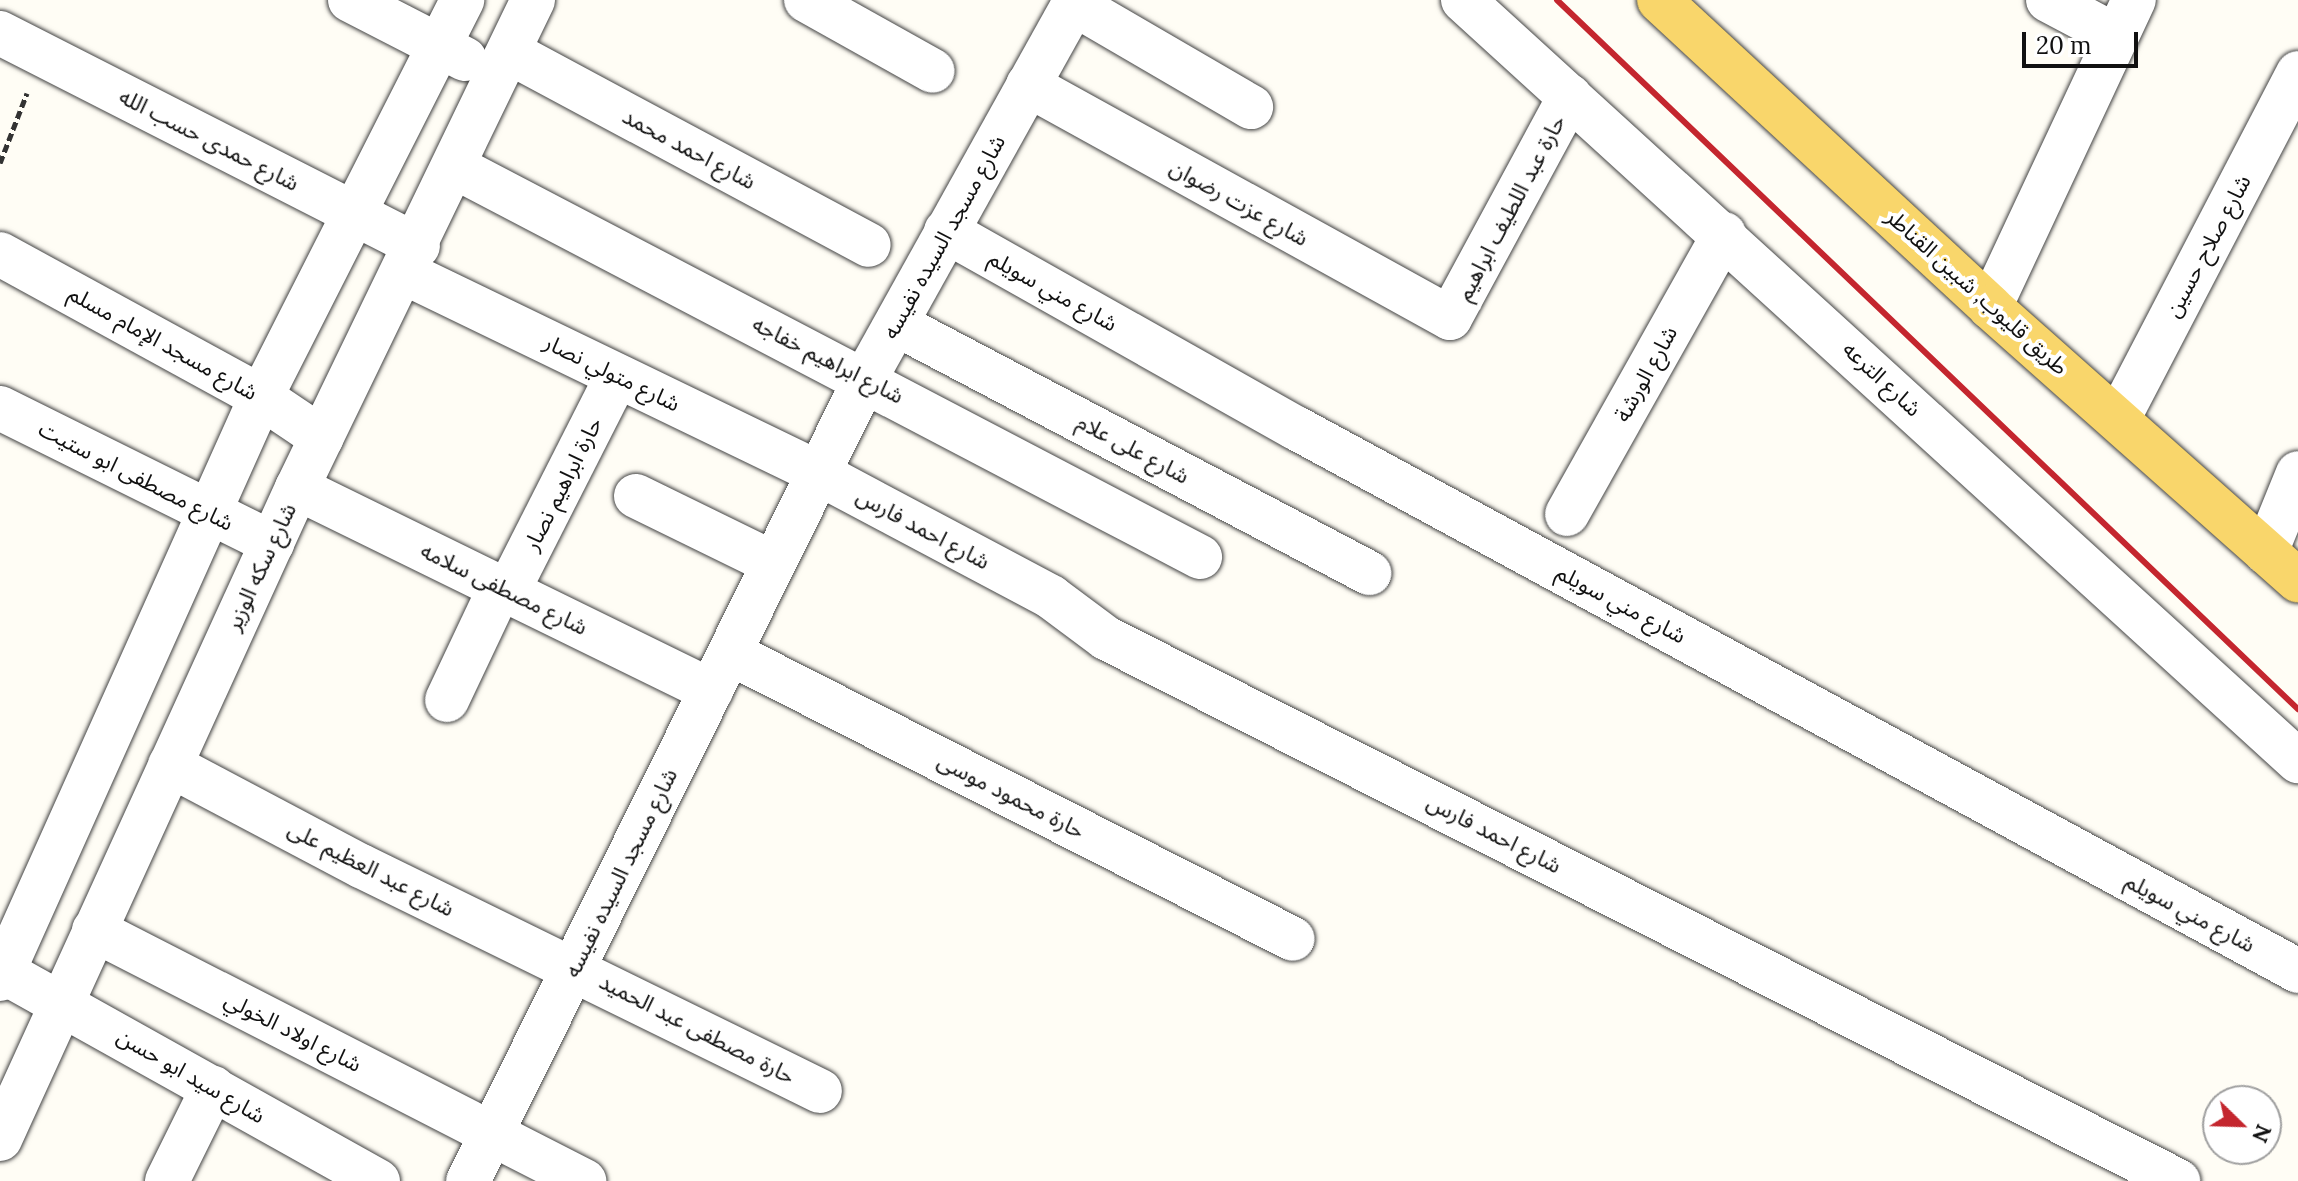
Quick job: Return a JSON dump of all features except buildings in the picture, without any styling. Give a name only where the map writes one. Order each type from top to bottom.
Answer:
[{"type":"main road","name":"طريق قليوب, شبين القناطر","points":[[1659,0],[1990,307],[2298,580]]},
{"type":"street","name":"شارع احمد محمد","points":[[350,0],[441,47],[504,64],[869,245]]},
{"type":"street","points":[[1,974],[261,397],[441,47],[462,0]]},
{"type":"street","name":"شارع سكه الوزير","points":[[0,1139],[297,488],[412,260],[533,0]]},
{"type":"street","points":[[806,0],[933,71]]},
{"type":"street","name":"شارع الترعه","points":[[1463,0],[1724,234],[2298,761]]},
{"type":"street","points":[[1990,307],[2125,18],[2048,0]]},
{"type":"street","points":[[1075,2],[1251,107]]},
{"type":"street","name":"شارع مسجد السيده نفيسه","points":[[468,1181],[865,379],[1075,2]]},
{"type":"street","name":"شارع حمدى حسب الله","points":[[0,33],[356,214],[412,260]]},
{"type":"street","name":"شارع صلاح حسين","points":[[2118,419],[2298,73]]},
{"type":"street","name":"شارع عزت رضوان","points":[[1028,85],[1450,318]]},
{"type":"street","name":"حارة عبد اللطيف ابراهيم","points":[[1450,318],[1570,96]]},
{"type":"street","name":"شارع ابراهيم خفاجه","points":[[455,167],[1200,557]]},
{"type":"street","name":"شارع مني سويلم","points":[[946,231],[1296,428],[2298,971]]},
{"type":"street","name":"شارع الورشة","points":[[1567,514],[1724,234]]},
{"type":"street","name":"شارع مسجد الإمام مسلم","points":[[0,254],[261,397],[322,438]]},
{"type":"street","name":"شارع متولي نصار","points":[[412,260],[617,376],[818,473]]},
{"type":"street","name":"شارع على علام","points":[[896,324],[1369,573]]},
{"type":"street","name":"حارة ابراهيم نصار","points":[[447,700],[617,376]]},
{"type":"street","name":"شارع مصطفى ابو ستيت","points":[[0,408],[272,543]]},
{"type":"street","name":"شارع احمد فارس","points":[[818,473],[1051,597],[1106,638],[2178,1181]]},
{"type":"street","points":[[2266,552],[2298,473]]},
{"type":"street","name":"شارع مصطفى سلامه","points":[[297,488],[504,590],[720,672]]},
{"type":"street","points":[[636,496],[773,563]]},
{"type":"street","name":"حارة محمود موسى","points":[[720,672],[1293,939]]},
{"type":"street","name":"شارع عبد العظيم على","points":[[170,765],[361,866],[575,967]]},
{"type":"street","name":"شارع اولاد الخولي","points":[[94,930],[584,1181]]},
{"type":"street","name":"حارة مصطفى عبد الحميد","points":[[575,967],[820,1091]]},
{"type":"street","name":"شارع سيد ابو حسن","points":[[1,974],[60,1002],[375,1180]]},
{"type":"street","points":[[167,1181],[213,1088]]},
{"type":"path","points":[[0,163],[42,55]]},
{"type":"railway","points":[[1557,0],[2298,709]]}]
